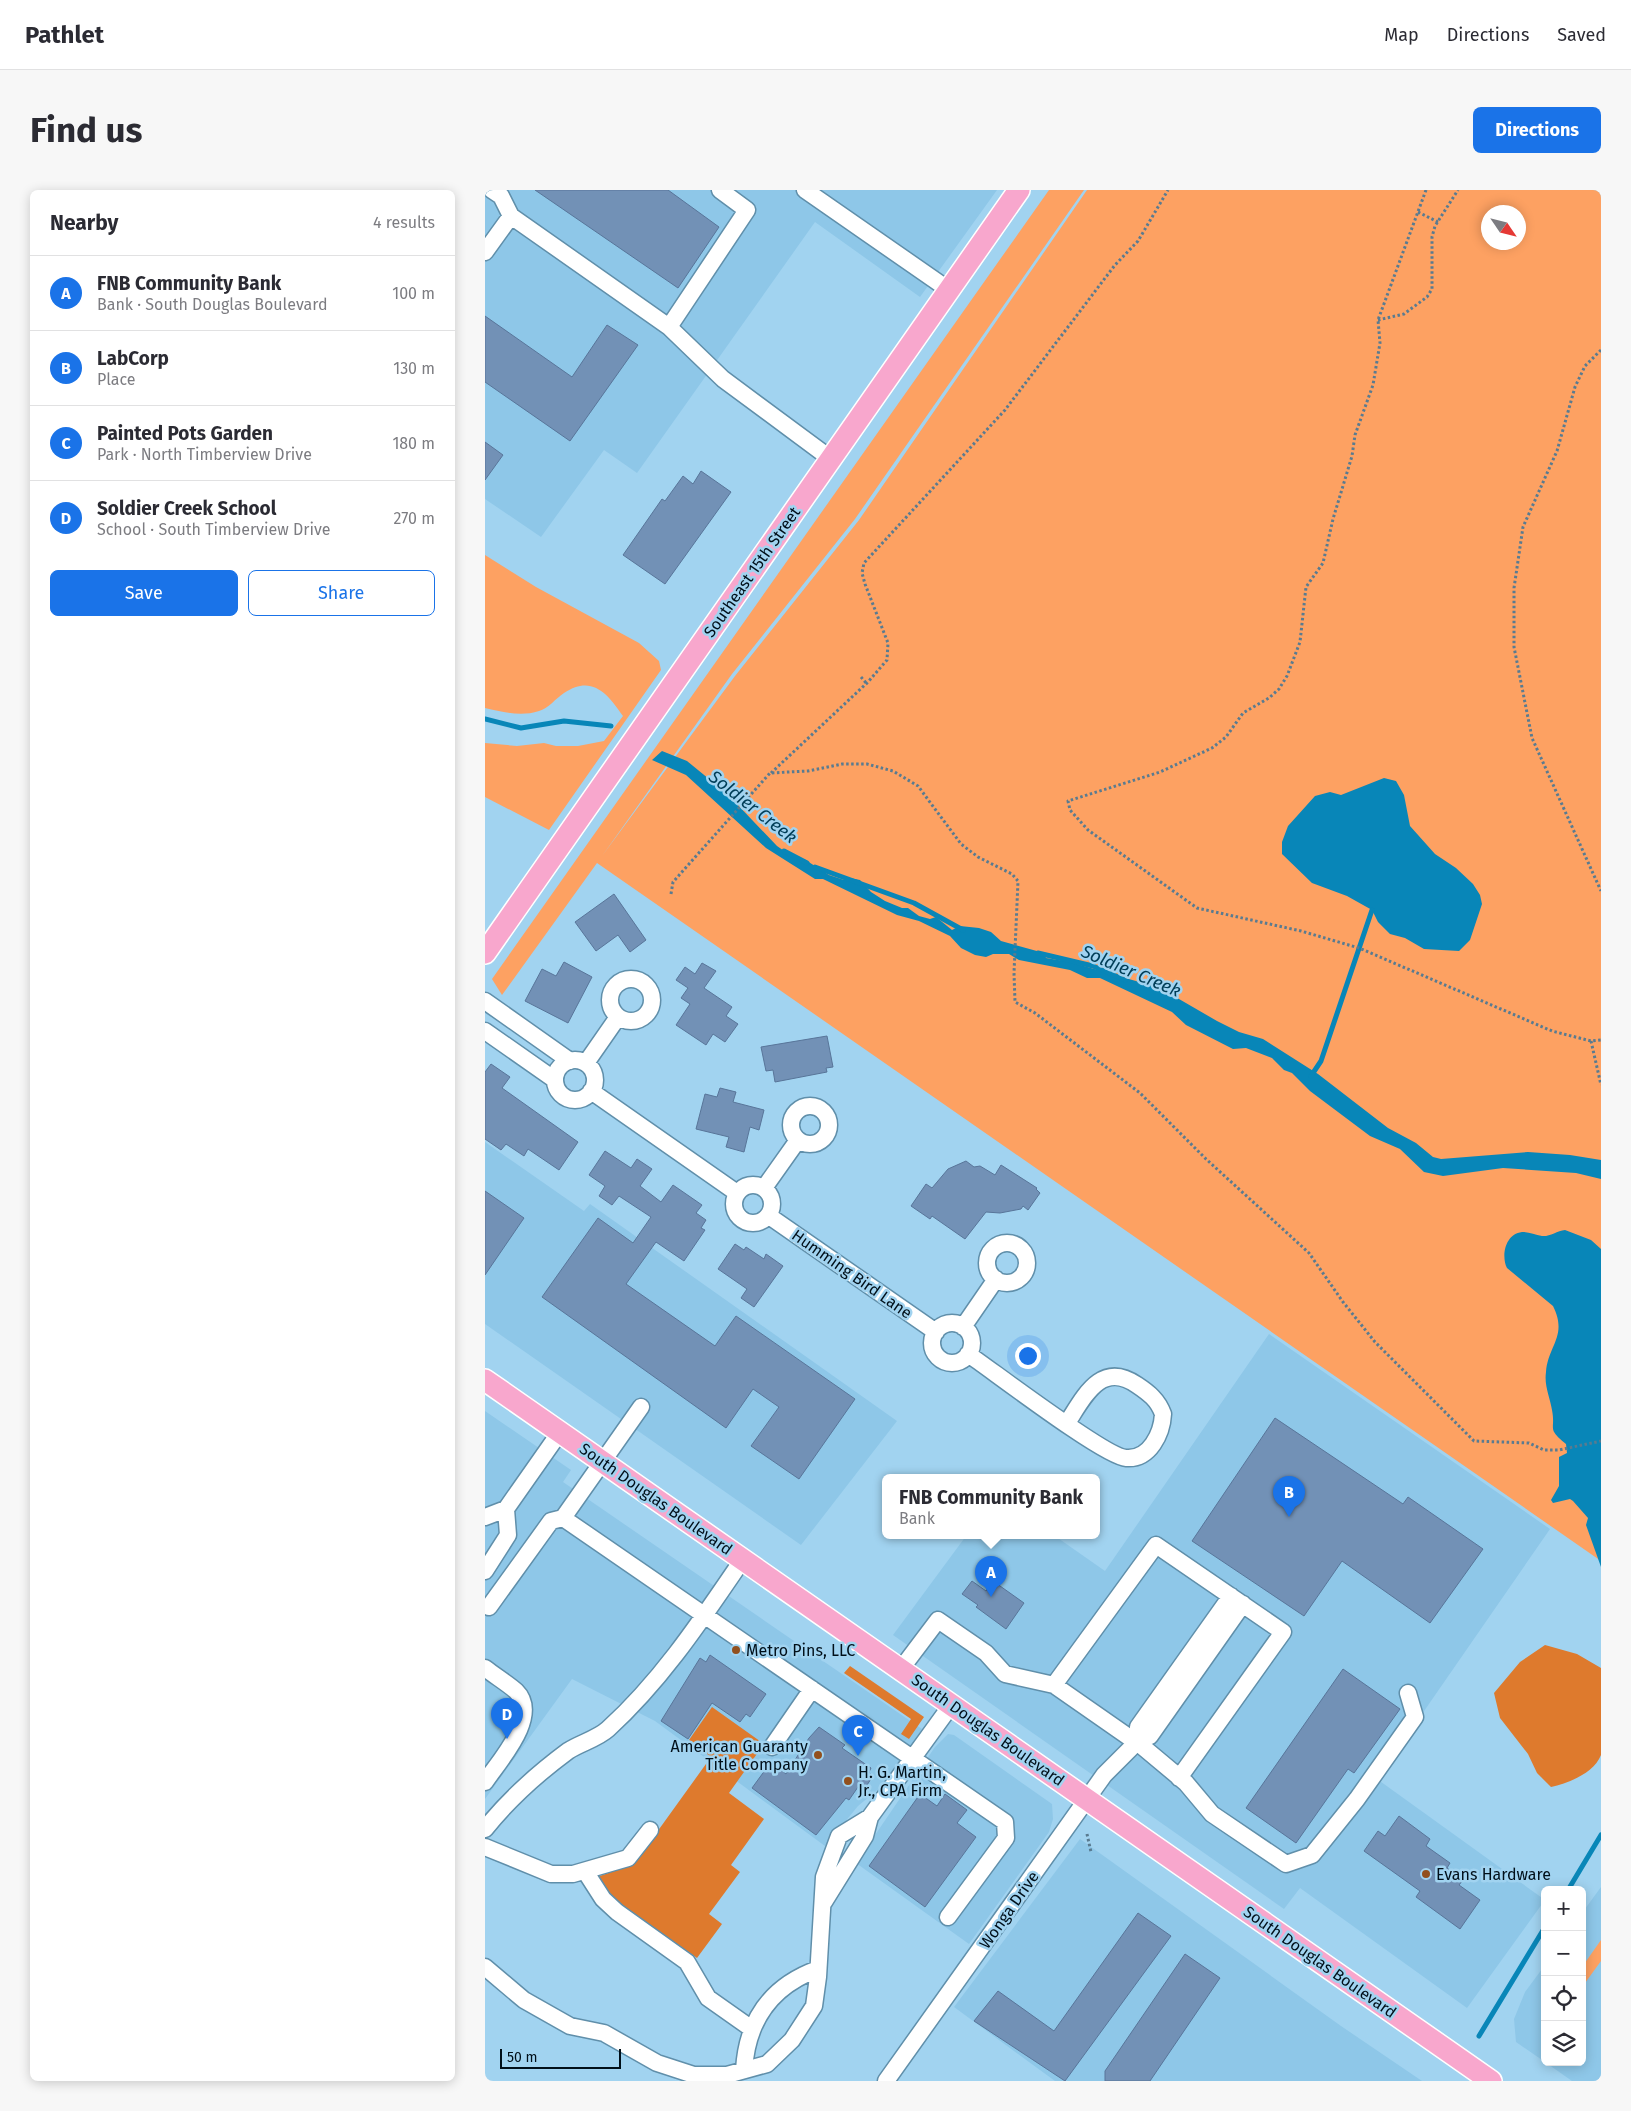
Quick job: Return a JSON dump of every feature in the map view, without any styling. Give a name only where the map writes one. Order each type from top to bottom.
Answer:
[{"type":"main road","name":"Southeast 15th Street","points":[[485,953],[1019,190]]},
{"type":"main road","name":"South Douglas Boulevard","points":[[485,1380],[1491,2081]]},
{"type":"street","points":[[492,190],[501,196],[511,216],[669,327],[723,379],[831,459]]},
{"type":"street","points":[[669,327],[747,210],[720,190]]},
{"type":"street","points":[[805,190],[949,290]]},
{"type":"street","points":[[485,252],[511,216]]},
{"type":"street","points":[[485,1001],[578,1062],[595,1077],[591,1091],[580,1100],[567,1098],[558,1090],[555,1080],[560,1067],[578,1062],[619,1017]]},
{"type":"street","points":[[500,1042],[514,1021]]},
{"type":"street","points":[[485,1031],[555,1080]]},
{"type":"street","points":[[591,1091],[737,1193]]},
{"type":"street","points":[[764,1188],[798,1140]]},
{"type":"street","points":[[750,1185],[764,1188],[772,1198],[772,1208],[769,1216],[755,1223],[742,1220],[734,1206],[737,1193],[750,1185]]},
{"type":"street","name":"Humming Bird Lane","points":[[769,1216],[936,1332]]},
{"type":"street","points":[[963,1327],[996,1279]]},
{"type":"street","points":[[948,1324],[963,1327],[971,1338],[968,1354],[957,1362],[942,1360],[936,1354],[933,1346],[936,1332],[948,1324]]},
{"type":"street","points":[[968,1354],[1067,1423],[1116,1456],[1127,1459],[1147,1451],[1159,1434],[1163,1414],[1153,1396],[1133,1382],[1115,1376],[1104,1378],[1094,1385],[1067,1423]]},
{"type":"street","points":[[489,1607],[551,1521],[563,1518],[641,1407]]},
{"type":"street","points":[[485,1517],[506,1509],[560,1432]]},
{"type":"street","points":[[485,1571],[508,1534],[506,1509]]},
{"type":"street","points":[[563,1518],[1005,1822],[1005,1838],[949,1917]]},
{"type":"street","points":[[1054,1685],[1156,1544],[1283,1632],[1179,1778]]},
{"type":"street","points":[[485,1830],[499,1812],[529,1782],[563,1755],[606,1731],[641,1698],[705,1615],[743,1559]]},
{"type":"street","name":"Wonga Drive","points":[[886,2081],[1104,1775],[1138,1741],[1139,1727],[1237,1600]]},
{"type":"street","points":[[901,1669],[938,1620],[986,1654],[1005,1674],[1054,1685],[1138,1741],[1204,1802],[1212,1814],[1286,1864],[1312,1855],[1357,1799],[1415,1717],[1408,1693]]},
{"type":"street","points":[[485,1668],[516,1691],[520,1696],[524,1714],[520,1732],[485,1782]]},
{"type":"street","points":[[772,1747],[812,1689]]},
{"type":"street","points":[[823,1904],[865,1836],[871,1817],[952,1704]]},
{"type":"street","points":[[485,1968],[523,2000],[570,2026],[604,2033],[657,2063],[694,2075],[727,2075],[767,2064],[793,2040],[814,2006],[819,1969],[824,1877],[839,1836],[871,1817]]},
{"type":"street","points":[[485,1846],[551,1874],[573,1874],[628,1858],[650,1830]]},
{"type":"street","points":[[585,1871],[603,1899],[617,1912],[687,1962],[694,1972],[701,1990],[708,1998],[753,2029]]},
{"type":"street","points":[[743,2070],[745,2047],[764,2008],[779,1990],[801,1975],[819,1969]]},
{"type":"path","points":[[671,894],[673,882],[770,773],[867,684],[887,660],[889,652],[888,643],[862,573],[864,563],[1005,410],[1115,265],[1138,241],[1168,190]]},
{"type":"path","points":[[1426,190],[1378,320],[1380,343],[1373,385],[1355,435],[1352,456],[1333,519],[1323,563],[1306,587],[1297,655],[1283,683],[1269,698],[1243,712],[1226,737],[1212,748],[1160,772],[1077,797],[1068,802],[1070,810],[1088,830],[1197,908],[1301,931],[1359,948],[1552,1031],[1591,1041],[1601,1040]]},
{"type":"path","points":[[1378,320],[1404,314],[1427,297],[1432,288],[1432,237],[1438,222],[1458,190]]},
{"type":"path","points":[[1418,212],[1438,222]]},
{"type":"path","points":[[1601,350],[1585,366],[1575,387],[1557,451],[1523,527],[1514,598],[1514,647],[1532,738],[1601,891]]},
{"type":"path","points":[[861,677],[867,684]]},
{"type":"path","points":[[770,773],[808,771],[842,764],[867,764],[893,770],[918,786],[961,844],[978,857],[1012,874],[1018,881],[1015,924],[1015,1002],[1035,1013],[1140,1093],[1206,1159],[1309,1253],[1343,1302],[1375,1342],[1474,1441],[1529,1443],[1544,1450],[1559,1450],[1601,1441]]},
{"type":"path","points":[[1591,1041],[1601,1085]]},
{"type":"path","points":[[1087,1834],[1091,1852]]},
{"type":"shaded area","points":[[485,190],[997,190],[920,297],[815,222],[637,473],[604,450],[541,537],[485,499],[485,480],[503,455],[485,442]]},
{"type":"shaded area","points":[[1049,190],[1084,190],[855,519],[732,674],[602,856],[735,676],[859,520],[1087,190],[1601,190],[1601,1561],[597,863],[502,995],[492,979]]},
{"type":"shaded area","points":[[485,555],[536,587],[639,643],[659,661],[661,670],[549,830],[485,797],[485,743],[517,746],[544,743],[556,746],[578,746],[604,741],[623,716],[605,694],[591,686],[583,685],[561,695],[546,708],[532,713],[512,713],[485,708]]},
{"type":"shaded area","points":[[662,751],[687,761],[709,779],[714,780],[777,846],[797,860],[804,859],[829,875],[844,880],[850,878],[860,880],[871,892],[885,901],[902,908],[908,908],[919,916],[930,919],[936,917],[952,930],[960,926],[979,928],[991,932],[1001,941],[1044,953],[1046,958],[1070,962],[1160,988],[1239,1032],[1263,1039],[1318,1074],[1388,1128],[1416,1143],[1433,1157],[1441,1159],[1528,1152],[1570,1155],[1601,1160],[1601,1179],[1576,1173],[1503,1168],[1443,1176],[1424,1172],[1400,1149],[1370,1136],[1310,1091],[1292,1073],[1284,1070],[1272,1058],[1246,1048],[1233,1049],[1186,1025],[1172,1012],[1100,978],[1087,978],[1070,970],[1019,960],[1009,954],[993,954],[986,957],[975,955],[961,948],[950,936],[919,921],[897,915],[823,879],[815,879],[766,848],[686,775],[652,760]]},
{"type":"shaded area","points":[[1384,778],[1396,781],[1404,795],[1410,826],[1435,854],[1456,868],[1473,884],[1480,895],[1482,904],[1470,940],[1459,951],[1424,949],[1405,938],[1390,934],[1378,922],[1372,910],[1347,896],[1312,883],[1282,854],[1282,842],[1288,826],[1315,796],[1330,792],[1341,795]]},
{"type":"shaded area","points":[[485,1142],[584,1211],[590,1204],[897,1421],[801,1545],[485,1324]]},
{"type":"shaded area","points":[[1565,1230],[1591,1240],[1601,1249],[1601,1567],[1586,1525],[1588,1518],[1570,1499],[1553,1503],[1551,1500],[1559,1486],[1559,1457],[1567,1453],[1566,1444],[1553,1428],[1552,1410],[1546,1382],[1547,1363],[1558,1333],[1557,1316],[1553,1306],[1507,1268],[1504,1258],[1508,1241],[1516,1234],[1525,1232],[1545,1236]]},
{"type":"shaded area","points":[[1269,1334],[1550,1529],[1377,1779],[1541,1897],[1541,1906],[1467,2008],[1300,1888],[1284,1909],[893,1635],[964,1539],[1059,1539],[1105,1571]]},
{"type":"shaded area","points":[[485,1411],[571,1470],[563,1482],[922,1729],[887,1782],[858,1806],[825,1846],[655,1721],[572,1679],[485,1799]]},
{"type":"shaded area","points":[[1545,1645],[1577,1654],[1601,1668],[1601,1755],[1587,1772],[1573,1780],[1551,1787],[1537,1773],[1528,1754],[1500,1718],[1494,1693],[1520,1662]]},
{"type":"shaded area","points":[[850,1666],[924,1717],[909,1739],[901,1734],[911,1719],[844,1673]]},
{"type":"shaded area","points":[[712,1707],[764,1744],[729,1793],[764,1819],[731,1865],[740,1872],[709,1914],[722,1924],[697,1958],[609,1896],[597,1877],[634,1864],[711,1757],[689,1740]]},
{"type":"shaded area","points":[[948,1734],[954,1735],[1052,1804],[1053,1819],[1049,1832],[969,1944],[856,1863],[935,1747]]},
{"type":"shaded area","points":[[1080,1839],[1341,2026],[1422,2081],[1055,2081],[954,2007]]},
{"type":"shaded area","points":[[1601,1887],[1601,2081],[1572,2081],[1551,2066],[1586,2066],[1586,1908]]},
{"type":"shaded area","points":[[1601,1940],[1601,1961],[1586,1982],[1586,1961]]},
{"type":"shaded area","points":[[1541,1970],[1541,2059],[1516,2042],[1514,2019],[1525,1992]]},
{"type":"building","points":[[535,190],[668,190],[719,227],[678,288]]},
{"type":"building","points":[[485,316],[572,377],[607,325],[638,345],[570,441],[485,382]]},
{"type":"building","points":[[485,442],[503,455],[485,480]]},
{"type":"building","points":[[701,471],[731,492],[665,584],[623,555],[662,499],[665,501],[683,476],[693,484]]},
{"type":"building","points":[[614,894],[646,940],[630,952],[618,935],[596,951],[575,922]]},
{"type":"building","points":[[564,962],[592,977],[568,1023],[525,1001],[542,969],[556,976]]},
{"type":"building","points":[[702,963],[716,971],[704,988],[732,1007],[726,1016],[738,1024],[725,1042],[713,1034],[706,1045],[676,1025],[690,1004],[681,998],[688,988],[676,980],[685,967],[695,974]]},
{"type":"building","points":[[827,1036],[833,1067],[826,1068],[827,1072],[775,1082],[773,1070],[766,1071],[761,1047]]},
{"type":"building","points":[[491,1064],[510,1077],[502,1088],[578,1142],[559,1170],[528,1149],[524,1156],[506,1144],[501,1150],[485,1139],[485,1072]]},
{"type":"building","points":[[720,1088],[736,1092],[733,1102],[764,1110],[759,1130],[750,1127],[744,1152],[726,1147],[729,1137],[696,1129],[705,1094],[717,1097]]},
{"type":"building","points":[[605,1151],[631,1168],[637,1159],[652,1169],[640,1186],[661,1202],[673,1185],[702,1205],[696,1213],[706,1220],[701,1228],[705,1230],[684,1261],[656,1242],[626,1284],[715,1346],[736,1316],[855,1399],[799,1479],[751,1446],[779,1407],[753,1389],[726,1428],[542,1297],[598,1218],[633,1243],[651,1217],[619,1196],[612,1205],[599,1196],[605,1186],[589,1175]]},
{"type":"building","points":[[966,1161],[974,1167],[980,1166],[995,1175],[1001,1165],[1037,1188],[1040,1193],[1028,1210],[1023,1206],[1021,1209],[1000,1213],[986,1212],[965,1239],[932,1216],[930,1219],[911,1206],[926,1184],[932,1188],[948,1169]]},
{"type":"building","points":[[485,1191],[524,1218],[485,1275]]},
{"type":"building","points":[[735,1244],[744,1250],[746,1247],[764,1259],[766,1254],[783,1266],[754,1307],[741,1298],[747,1289],[718,1269]]},
{"type":"building","points":[[1275,1418],[1403,1504],[1408,1497],[1483,1549],[1430,1623],[1342,1561],[1304,1616],[1192,1541]]},
{"type":"building","points":[[972,1581],[986,1591],[993,1581],[1024,1603],[1006,1629],[962,1594]]},
{"type":"building","points":[[710,1655],[766,1694],[750,1717],[746,1714],[740,1722],[712,1703],[688,1739],[661,1721],[700,1658],[706,1662]]},
{"type":"building","points":[[1343,1669],[1400,1709],[1354,1773],[1348,1769],[1296,1843],[1246,1808]]},
{"type":"building","points":[[819,1727],[845,1745],[842,1748],[871,1768],[869,1772],[873,1776],[863,1791],[858,1787],[849,1800],[846,1798],[816,1835],[752,1788],[771,1762],[786,1774],[809,1738]]},
{"type":"building","points":[[920,1794],[937,1806],[945,1794],[967,1810],[957,1823],[976,1837],[925,1907],[869,1866]]},
{"type":"building","name":"Evans Hardware","points":[[1399,1816],[1430,1839],[1426,1846],[1450,1863],[1447,1868],[1463,1880],[1459,1885],[1480,1900],[1460,1929],[1416,1897],[1420,1891],[1364,1851],[1378,1831],[1385,1836]]},
{"type":"building","points":[[1138,1913],[1171,1936],[1065,2081],[974,2021],[998,1991],[1054,2031]]},
{"type":"building","points":[[1185,1954],[1220,1978],[1150,2081],[1105,2081],[1105,2071]]},
{"type":"waterway","name":"Soldier Creek","points":[[485,719],[521,728],[564,721],[611,726]]},
{"type":"waterway","name":"Soldier Creek","points":[[784,851],[807,863]]},
{"type":"waterway","name":"Soldier Creek","points":[[815,867],[914,903],[963,930]]},
{"type":"waterway","points":[[1311,1076],[1321,1061],[1372,910]]},
{"type":"waterway","name":"Soldier Creek","points":[[1038,953],[1093,966],[1125,980]]},
{"type":"waterway","points":[[1570,1886],[1601,1835]]},
{"type":"waterway","points":[[1479,2036],[1543,1931]]},
{"type":"place","name":"LabCorp","points":[[1289,1517]]},
{"type":"place","name":"FNB Community Bank","points":[[991,1597]]},
{"type":"place","name":"Metro Pins, LLC","points":[[736,1650]]},
{"type":"place","name":"Soldier Creek School","points":[[507,1739]]},
{"type":"place","name":"American Guaranty Title Company","points":[[818,1755]]},
{"type":"place","name":"Painted Pots Garden","points":[[858,1756]]},
{"type":"place","name":"H. G. Martin, Jr., CPA Firm","points":[[848,1781]]},
{"type":"place","name":"Evans Hardware","points":[[1426,1874]]}]
